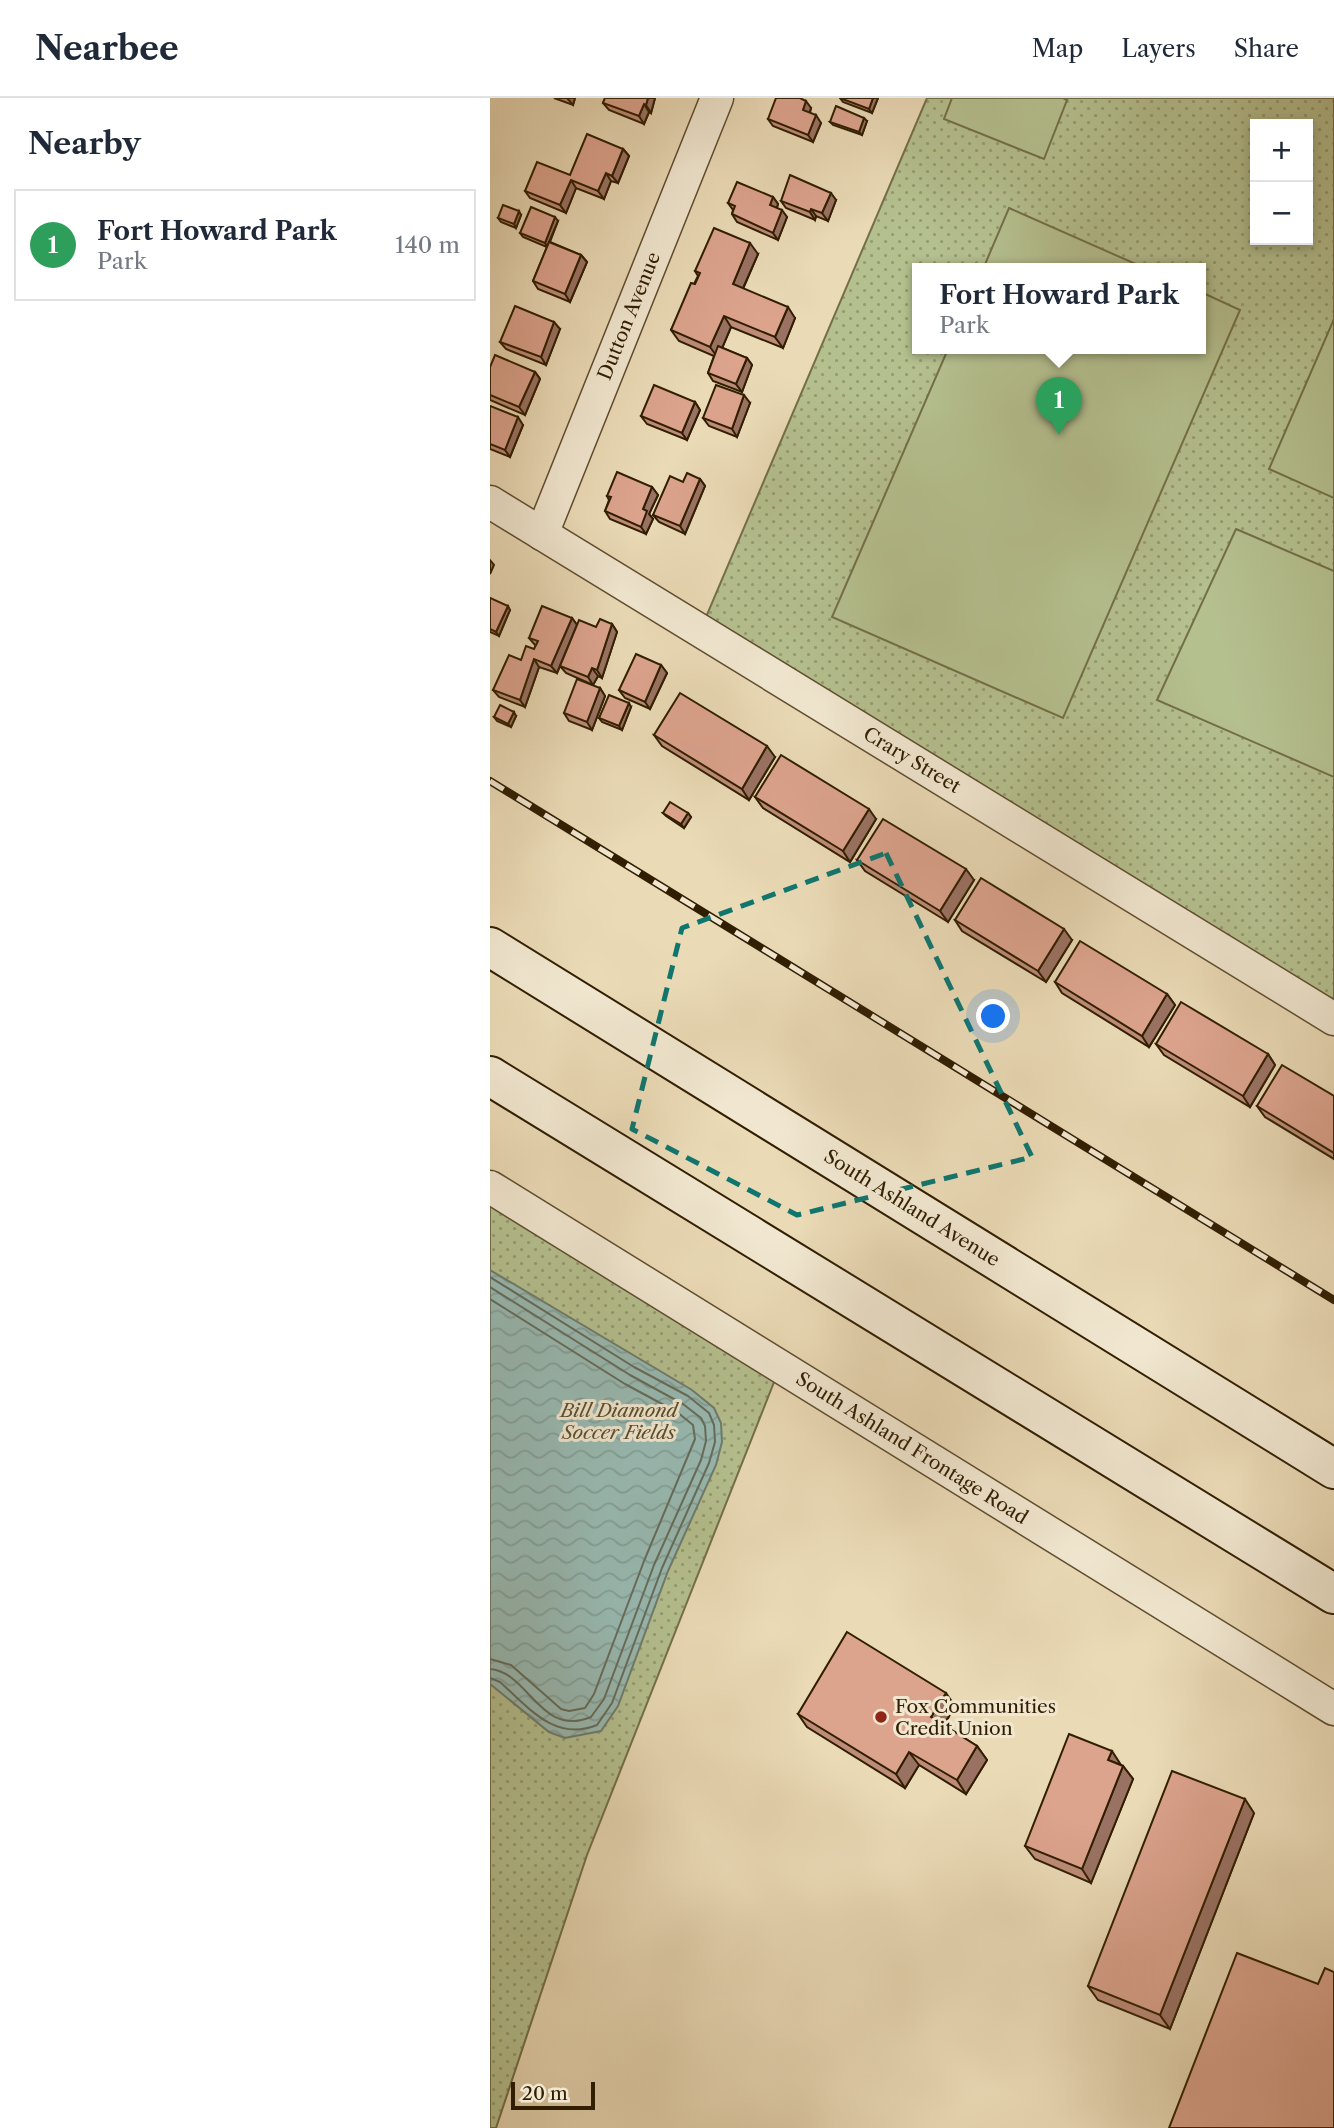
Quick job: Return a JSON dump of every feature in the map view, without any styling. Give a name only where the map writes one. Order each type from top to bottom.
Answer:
[{"type":"main road","name":"South Ashland Avenue","points":[[490,947],[1334,1469]]},
{"type":"main road","points":[[490,1076],[1334,1594]]},
{"type":"street","name":"Dutton Avenue","points":[[542,534],[717,98]]},
{"type":"street","name":"Crary Street","points":[[490,502],[1334,1019]]},
{"type":"street","name":"South Ashland Frontage Road","points":[[490,1187],[1334,1709]]},
{"type":"highlighted area","points":[[886,853],[1032,1157],[797,1215],[632,1129],[682,928]]},
{"type":"green space","points":[[927,98],[1334,98],[1334,1020],[700,631]]},
{"type":"green space","points":[[952,98],[1067,100],[1044,159],[944,119]]},
{"type":"green space","points":[[1009,208],[1133,263],[986,263]]},
{"type":"green space","points":[[1206,294],[1240,310],[1063,718],[832,617],[946,354],[1206,354]]},
{"type":"green space","points":[[1334,319],[1334,498],[1269,469]]},
{"type":"green space","points":[[1236,529],[1334,571],[1334,777],[1157,700]]},
{"type":"green space","name":"Bill Diamond Soccer Fields","points":[[490,1195],[780,1367],[587,1855],[496,2128],[490,2128]]},
{"type":"water","points":[[490,1270],[692,1390],[714,1408],[721,1423],[722,1442],[716,1465],[668,1571],[618,1706],[601,1731],[565,1738],[549,1732],[490,1684]]},
{"type":"building","points":[[605,98],[648,98],[639,116],[603,103]]},
{"type":"building","points":[[776,98],[800,98],[806,101],[803,110],[816,115],[808,135],[768,119]]},
{"type":"building","points":[[840,98],[873,98],[869,109]]},
{"type":"building","points":[[836,106],[864,118],[859,132],[830,122]]},
{"type":"building","points":[[587,134],[623,149],[612,176],[606,173],[598,191],[571,180],[560,205],[525,191],[537,162],[570,175]]},
{"type":"building","points":[[790,175],[831,193],[822,213],[811,209],[810,212],[781,201]]},
{"type":"building","points":[[737,182],[773,197],[770,205],[782,210],[773,233],[732,214],[735,206],[728,203]]},
{"type":"building","points":[[503,205],[519,211],[514,224],[498,218]]},
{"type":"building","points":[[531,207],[555,217],[545,243],[520,233]]},
{"type":"building","points":[[714,228],[750,243],[733,284],[788,307],[775,337],[724,316],[710,347],[671,330],[691,283],[695,284],[700,273],[695,271]]},
{"type":"building","points":[[549,242],[581,255],[565,294],[533,281]]},
{"type":"building","points":[[515,306],[554,322],[541,357],[500,342]]},
{"type":"building","points":[[718,346],[747,358],[736,384],[708,373]]},
{"type":"building","points":[[495,355],[535,372],[519,407],[490,395],[490,367]]},
{"type":"building","points":[[654,385],[695,402],[682,433],[641,416]]},
{"type":"building","points":[[716,385],[744,395],[732,429],[703,418]]},
{"type":"building","points":[[490,406],[518,417],[505,450],[490,444]]},
{"type":"building","points":[[617,472],[652,487],[643,509],[647,511],[641,527],[605,511],[611,497],[607,496]]},
{"type":"building","points":[[687,473],[700,479],[680,526],[653,515],[670,476],[683,482]]},
{"type":"building","points":[[490,598],[508,606],[496,632],[490,629]]},
{"type":"building","points":[[542,606],[572,618],[551,666],[534,659],[520,700],[493,690],[509,655],[521,660],[526,646],[534,649],[538,641],[529,638]]},
{"type":"building","points":[[600,619],[612,624],[597,670],[592,668],[588,677],[560,666],[579,620],[596,627]]},
{"type":"building","points":[[636,654],[661,665],[645,702],[619,690]]},
{"type":"building","points":[[577,679],[600,688],[587,722],[564,713]]},
{"type":"building","points":[[680,693],[767,746],[742,789],[654,735]]},
{"type":"building","points":[[609,695],[629,703],[619,726],[599,718]]},
{"type":"building","points":[[500,705],[514,712],[508,724],[494,717]]},
{"type":"building","points":[[781,755],[869,809],[843,851],[755,797]]},
{"type":"building","points":[[670,802],[688,813],[681,824],[663,813]]},
{"type":"building","points":[[883,819],[966,869],[940,911],[857,860]]},
{"type":"building","points":[[981,878],[1064,929],[1038,971],[955,920]]},
{"type":"building","points":[[1080,941],[1167,994],[1142,1036],[1055,982]]},
{"type":"building","points":[[1181,1002],[1268,1054],[1243,1096],[1156,1044]]},
{"type":"building","points":[[1282,1065],[1334,1096],[1334,1153],[1257,1106]]},
{"type":"building","name":"Fox Communities Credit Union","points":[[847,1632],[946,1693],[931,1717],[977,1746],[957,1780],[909,1752],[896,1774],[798,1714]]},
{"type":"building","points":[[1069,1734],[1112,1751],[1108,1760],[1123,1766],[1082,1869],[1025,1846]]},
{"type":"building","points":[[1172,1771],[1245,1799],[1160,2015],[1088,1986]]},
{"type":"building","points":[[1237,1953],[1318,1984],[1325,1968],[1334,1972],[1334,2128],[1169,2128]]},
{"type":"railway","points":[[490,781],[1334,1300]]},
{"type":"place","name":"Fort Howard Park","points":[[1059,435]]},
{"type":"place","name":"Fox Communities Credit Union","points":[[881,1717]]}]
